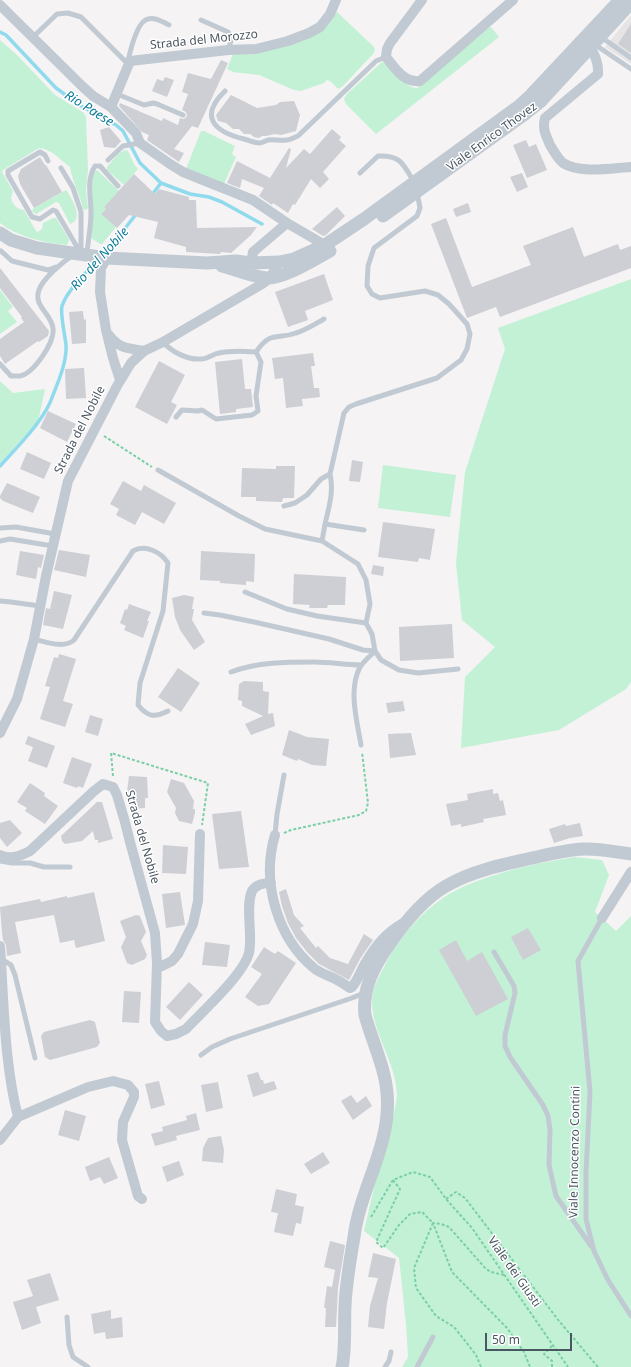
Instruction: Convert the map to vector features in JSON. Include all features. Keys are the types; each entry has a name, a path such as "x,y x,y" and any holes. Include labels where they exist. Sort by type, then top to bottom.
{"street":[{"name":"Strada del Morozzo","path":"128,64 132,60 228,50 256,49 288,41 320,27 326,20 336,0"},
{"path":"422,0 390,43 387,49 386,57 407,79 413,82 420,81 513,0"},
{"name":"Viale Enrico Thovez","path":"592,40 620,0"},
{"name":"Viale Enrico Thovez","path":"270,278 283,275 298,268 329,247 364,219 415,187 519,106 631,3"},
{"path":"0,5 82,86 93,96 112,107 136,133 140,143 183,172 253,200 287,223 329,247"},
{"path":"592,40 597,59 598,74 545,118 543,126 544,132 555,155 563,162 571,166 581,169 631,168"},
{"path":"112,107 128,64"},
{"path":"251,263 253,252 287,223"},
{"path":"0,233 11,240 37,248 89,256 207,263 260,277 270,278"},
{"name":"Viale Enrico Thovez","path":"207,263 236,261 251,263 278,262 294,259 329,247"},
{"path":"89,256 101,268 100,292 106,330 120,380"},
{"name":"Strada del Nobile","path":"0,733 17,699 34,639 55,534 68,481 120,380 131,363 144,351 163,342 262,284 270,278 278,262"},
{"path":"106,330 114,342 123,348 144,351"},
{"name":"Strada del Nobile","path":"0,855 4,857 18,857 30,851 103,784 113,787 126,822 155,933 157,963 155,1022 161,1031 167,1036 176,1034 186,1029 236,976 248,954 250,944 250,901 253,890 264,882 271,883"},
{"path":"157,963 162,966 175,958 194,924 198,901 200,834"},
{"path":"275,835 271,848 269,868 271,888 280,920 291,942 300,954 317,970 350,988 354,985 366,962 380,942 390,931 408,919"},
{"path":"342,1367 345,1304 354,1236 357,1220 383,1141 388,1109 385,1080 364,1015 365,993 372,973 382,954 408,919 434,894 446,886 477,873 505,864 576,850 605,850 631,854"},
{"name":"Viale Innocenzo Contini","path":"602,918 631,872"},
{"path":"0,946 8,1054 15,1107 18,1117"},
{"path":"0,1140 18,1117 88,1087 113,1081 128,1084 134,1092 134,1097 123,1122 122,1140 138,1196 142,1199"}],"lane":[{"path":"33,37 57,14 68,13 80,17 128,64"},
{"path":"128,64 133,42 143,21 153,19 169,25"},
{"path":"201,20 228,32 232,38 228,50"},
{"path":"592,40 631,58"},
{"path":"592,40 631,69"},
{"path":"225,91 213,106 211,114 212,121 221,131 235,137 259,143 268,140 288,140 298,136 376,61 386,57"},
{"path":"117,94 144,105 153,103 183,115"},
{"path":"108,160 123,146 140,143"},
{"path":"48,161 45,155 40,152 8,171 8,175 32,217 40,219 53,210 56,211 89,256"},
{"path":"322,540 331,496 332,483 330,474 344,413 349,407 437,378 461,360 467,349 470,334 467,324 449,304 438,295 425,291 380,298 372,294 367,286 368,266 374,248 417,216 420,208 415,187 406,168 396,157 378,156 360,173"},
{"path":"89,256 91,213 90,182 95,166 100,166 118,186"},
{"path":"61,168 73,188 81,212 89,256"},
{"path":"1,251 12,261 48,270 89,256"},
{"path":"0,364 10,376 21,376 32,369 49,346 53,336 52,323 39,304 37,298 39,289 57,267"},
{"path":"256,352 262,342 272,337 295,334 324,319"},
{"path":"163,342 170,350 178,354 203,360 218,353 241,351 256,352"},
{"path":"176,417 182,410 202,410 216,420 252,415 258,411 256,396 261,362 256,352"},
{"path":"158,470 265,529 322,540 358,564 366,580 370,604 366,623 372,634 375,651 382,660 399,670 418,673 458,669"},
{"path":"284,506 295,503 307,495 321,479 330,474"},
{"path":"325,524 364,530"},
{"path":"0,528 16,527 55,534"},
{"path":"0,541 10,539 53,546"},
{"path":"34,639 63,645 70,644 133,551 138,548 143,548 161,554 168,563 164,606 140,683 138,705 145,713 158,716 168,711"},
{"path":"244,592 287,609 317,616 366,623"},
{"path":"0,601 40,606"},
{"path":"204,613 240,619 329,639 363,650 375,651"},
{"path":"361,745 355,710 354,686 361,665 375,651"},
{"path":"231,672 258,665 276,663 314,662 361,665"},
{"path":"275,835 284,775"},
{"path":"0,861 44,867 70,867"},
{"name":"Viale Innocenzo Contini","path":"602,918 578,961 590,1092 586,1172 586,1219 594,1250 608,1280 631,1316"},
{"path":"494,952 514,986 515,993 505,1035 505,1046 510,1057 543,1105 548,1116 550,1130 549,1165 556,1196 594,1250"},
{"path":"1,959 11,965 15,975 35,1058"},
{"path":"201,1055 212,1047 230,1039 365,993"},
{"path":"67,1317 69,1345 73,1357 88,1367"},
{"path":"417,1367 433,1337"},
{"path":"385,1367 389,1361 391,1352"}],"path":[{"path":"94,430 158,470"},
{"path":"275,835 366,812 368,803 361,745"},
{"path":"113,787 111,753 208,783 200,834"},
{"name":"Viale dei Giusti","path":"393,1180 413,1172 430,1177 446,1199 472,1228 568,1367"},
{"path":"371,1218 393,1180 400,1189 376,1242 383,1248 399,1225 410,1214 422,1212 433,1223 452,1272 507,1328 524,1352 530,1367"},
{"path":"446,1199 456,1192 465,1198 559,1321 598,1367"},
{"path":"433,1223 414,1268 416,1288 436,1316 454,1327 476,1355 480,1367"},
{"path":"433,1223 449,1227 490,1272 505,1275"},
{"path":"552,1367 552,1361 544,1354 553,1345"}],"shaded area":[{"path":"631,15 631,64 605,47"}],"green space":[{"path":"336,11 374,47 375,50 343,86 338,89 327,80 324,83 301,91 294,90 259,75 233,72 227,69 233,54 275,49"},
{"path":"491,27 499,37 376,134 346,104 344,99 347,94 382,62 387,63 409,86 417,88 486,29"},
{"path":"0,40 18,56 55,95 84,113 86,117 88,170 86,190 88,208 86,210 83,209 70,167 48,150 39,148 2,172 13,191 11,198 13,203 17,208 24,210 36,231 38,232 42,229 43,223 56,218 69,239 67,245 49,243 23,236 0,223"},
{"path":"201,131 204,131 235,146 232,154 236,157 224,184 186,169"},
{"path":"125,150 128,151 138,169 124,185 107,170 107,167 118,154"},
{"path":"97,170 119,191 104,207 106,209 101,214 116,227 102,244 91,238 90,235 92,219 92,185 94,171"},
{"path":"66,190 76,208 77,218 74,222 70,224 59,203 56,202 36,214 33,212 32,210 34,208"},
{"path":"631,279 631,682 626,689 559,730 461,748 465,677 495,647 462,620 456,563 465,472 505,349 498,328"},
{"path":"0,290 13,307 8,311 17,322 0,334"},
{"path":"0,381 13,393 45,389 38,422 0,463"},
{"path":"383,465 456,475 450,517 378,508"},
{"path":"575,857 602,860 609,875 595,912 616,931 631,916 631,1367 402,1367 408,1357 399,1258 364,1231 375,1184 392,1124 397,1095 392,1070 373,1014 373,992 379,976 398,943 419,918 443,898 456,890 489,877 542,863"}],"building":[{"path":"631,24 631,53 618,44"},
{"path":"221,60 228,63 198,128 192,126 174,149 184,153 179,162 147,140 149,135 142,132 119,106 120,103 162,121 163,118 178,125 180,118 184,119 187,116 186,112 182,110 188,94 182,92 188,73 211,79"},
{"path":"165,77 174,80 167,97 152,91 157,79 163,81"},
{"path":"231,95 257,108 276,105 280,102 294,101 300,115 296,131 281,135 275,134 262,136 259,138 250,134 244,134 239,129 233,129 226,123 218,121 216,115"},
{"path":"109,127 121,141 115,148 104,147 100,130"},
{"path":"332,129 341,137 339,140 346,146 323,172 329,179 320,188 311,179 295,205 293,204 288,213 259,196 264,188 242,179 240,188 227,183 237,161 270,178 289,148 291,149 286,168 304,149 310,154"},
{"path":"526,140 529,147 536,144 547,170 527,178 513,145"},
{"path":"40,157 62,192 34,208 20,184 18,176 21,169"},
{"path":"522,173 528,187 517,192 510,177"},
{"path":"134,174 155,194 159,189 189,197 189,200 196,200 197,228 257,227 251,235 231,253 221,252 220,254 186,252 186,247 154,238 158,222 129,215 117,228 101,214 106,209 104,207"},
{"path":"468,203 471,212 456,217 453,209"},
{"path":"337,207 345,216 326,235 323,236 312,229"},
{"path":"446,218 472,287 531,265 523,246 573,227 584,257 618,244 620,250 631,246 631,268 500,317 496,307 467,318 431,224"},
{"path":"0,268 49,331 48,336 39,342 38,341 5,364 0,356 0,339 24,322 21,318 22,317 0,288"},
{"path":"324,274 333,300 305,311 308,320 288,327 275,292"},
{"path":"83,311 84,320 86,319 86,343 72,344 69,312"},
{"path":"313,353 315,366 311,366 314,388 319,388 320,397 302,399 303,406 286,408 283,378 275,379 272,358"},
{"path":"242,359 245,389 251,389 253,407 236,409 236,412 220,414 215,362"},
{"path":"159,361 185,375 171,402 177,405 167,424 135,407"},
{"path":"84,368 86,398 66,399 65,369"},
{"path":"48,411 76,424 67,442 40,428"},
{"path":"27,452 51,463 44,479 20,469"},
{"path":"352,460 363,462 360,482 349,481"},
{"path":"276,466 295,466 294,498 283,498 282,502 256,501 256,497 241,497 242,468 276,469"},
{"path":"123,481 141,491 144,485 176,503 164,524 142,512 135,525 116,515 119,509 110,504"},
{"path":"7,483 40,497 33,513 3,501 0,498"},
{"path":"383,522 435,529 430,560 419,558 418,562 378,557"},
{"path":"59,550 90,555 86,577 54,570"},
{"path":"20,551 44,555 41,568 38,567 36,579 16,575"},
{"path":"201,551 255,554 254,582 246,581 246,585 200,580"},
{"path":"373,565 384,567 383,576 371,574"},
{"path":"294,574 346,577 345,605 328,605 327,608 309,608 310,605 293,604"},
{"path":"54,591 72,595 63,629 43,625 46,608 50,609"},
{"path":"184,595 194,597 192,620 205,642 194,650 180,630 175,617 172,598"},
{"path":"129,604 151,612 143,638 124,630 126,626 120,623 125,609 127,610"},
{"path":"452,624 454,658 400,661 399,627"},
{"path":"59,654 76,659 63,701 73,704 65,727 40,719 50,687 45,686 54,657 58,658"},
{"path":"178,668 200,683 181,712 158,697"},
{"path":"244,681 263,682 263,691 269,692 268,714 273,713 275,726 251,735 245,724 263,716 242,706 242,701 238,700 239,684"},
{"path":"403,701 405,711 388,713 386,703"},
{"path":"90,715 103,719 98,736 85,732"},
{"path":"289,730 307,737 329,739 326,766 312,765 298,759 297,761 282,755"},
{"path":"411,733 416,755 390,758 388,734"},
{"path":"28,736 55,746 47,768 28,761 33,747 25,744"},
{"path":"72,757 92,764 83,788 78,786 77,788 63,783"},
{"path":"129,776 147,777 148,798 145,798 145,808 132,809 127,792"},
{"path":"171,779 184,783 194,801 193,809 195,809 195,813 192,824 179,821 175,813 176,808 167,792"},
{"path":"30,783 45,793 44,796 58,806 45,824 25,811 27,808 17,802"},
{"path":"493,789 493,794 498,793 500,801 503,800 506,815 483,819 484,822 461,827 461,824 451,826 446,804 468,800 467,794"},
{"path":"97,802 102,802 113,839 98,843 98,840 95,840 93,831 82,841 65,844 62,841 61,836"},
{"path":"241,811 249,867 219,869 212,814"},
{"path":"10,820 22,833 7,847 0,838 0,823"},
{"path":"580,823 583,836 554,843 549,829 565,824 566,826"},
{"path":"163,845 188,847 186,874 162,873"},
{"path":"286,889 294,915 304,926 300,928 316,948 318,946 330,958 348,964 364,934 373,940 360,959 349,980 319,964 296,938 288,923 279,892"},
{"path":"94,892 105,941 76,948 74,940 60,943 54,915 15,922 21,953 7,956 6,945 3,940 2,933 0,907 40,899 41,902 67,896 67,898"},
{"path":"180,892 185,925 166,928 162,894"},
{"path":"136,915 140,916 146,932 141,941 147,955 145,959 132,965 127,963 121,947 126,937 120,921"},
{"path":"528,928 541,950 523,960 511,937"},
{"path":"456,940 467,961 482,952 508,999 476,1016 439,950"},
{"path":"205,942 230,945 227,967 202,965"},
{"path":"264,947 275,954 278,951 296,963 269,1004 258,1006 245,997 262,974 251,967"},
{"path":"189,982 203,995 180,1020 166,1007"},
{"path":"124,991 141,992 139,1023 122,1022"},
{"path":"90,1020 95,1022 100,1043 97,1047 50,1060 45,1057 41,1036 44,1032"},
{"path":"258,1072 264,1084 274,1081 277,1089 253,1097 247,1075"},
{"path":"159,1081 165,1105 151,1109 145,1084"},
{"path":"218,1082 223,1108 206,1112 201,1085"},
{"path":"351,1095 357,1103 366,1096 372,1106 353,1120 341,1101"},
{"path":"65,1110 86,1116 79,1141 58,1135"},
{"path":"196,1113 200,1130 176,1136 177,1140 155,1146 151,1134 163,1131 162,1127 187,1120 186,1116"},
{"path":"221,1136 224,1150 223,1163 202,1161 203,1148 208,1138"},
{"path":"323,1152 330,1163 311,1174 304,1164"},
{"path":"109,1157 118,1178 104,1184 100,1177 90,1181 85,1167"},
{"path":"179,1161 184,1175 167,1182 162,1167"},
{"path":"276,1189 297,1194 295,1205 304,1207 301,1224 296,1223 293,1236 274,1232 278,1213 271,1212"},
{"path":"330,1241 345,1245 338,1288 336,1327 325,1327 326,1308 324,1308 327,1286 332,1287 335,1270 324,1267"},
{"path":"373,1253 396,1259 387,1303 384,1329 368,1327 370,1306 378,1278 368,1277"},
{"path":"50,1273 59,1300 36,1307 41,1323 22,1330 13,1302 33,1296 27,1280"},
{"path":"111,1310 111,1319 122,1317 123,1337 106,1339 105,1332 94,1334 91,1314"}],"waterway":[{"name":"Rio Paese","path":"0,32 6,35 56,88 81,106 116,125 123,131 140,163 161,183 190,194 209,197 222,202 262,224"},
{"name":"Rio del Nobile","path":"151,196 161,183"},
{"name":"Rio del Nobile","path":"106,254 112,249 119,236 137,213"},
{"name":"Rio del Nobile","path":"0,466 30,432 44,414 49,404 60,377 66,351 62,319 62,306 64,300 72,288 98,261"}]}
